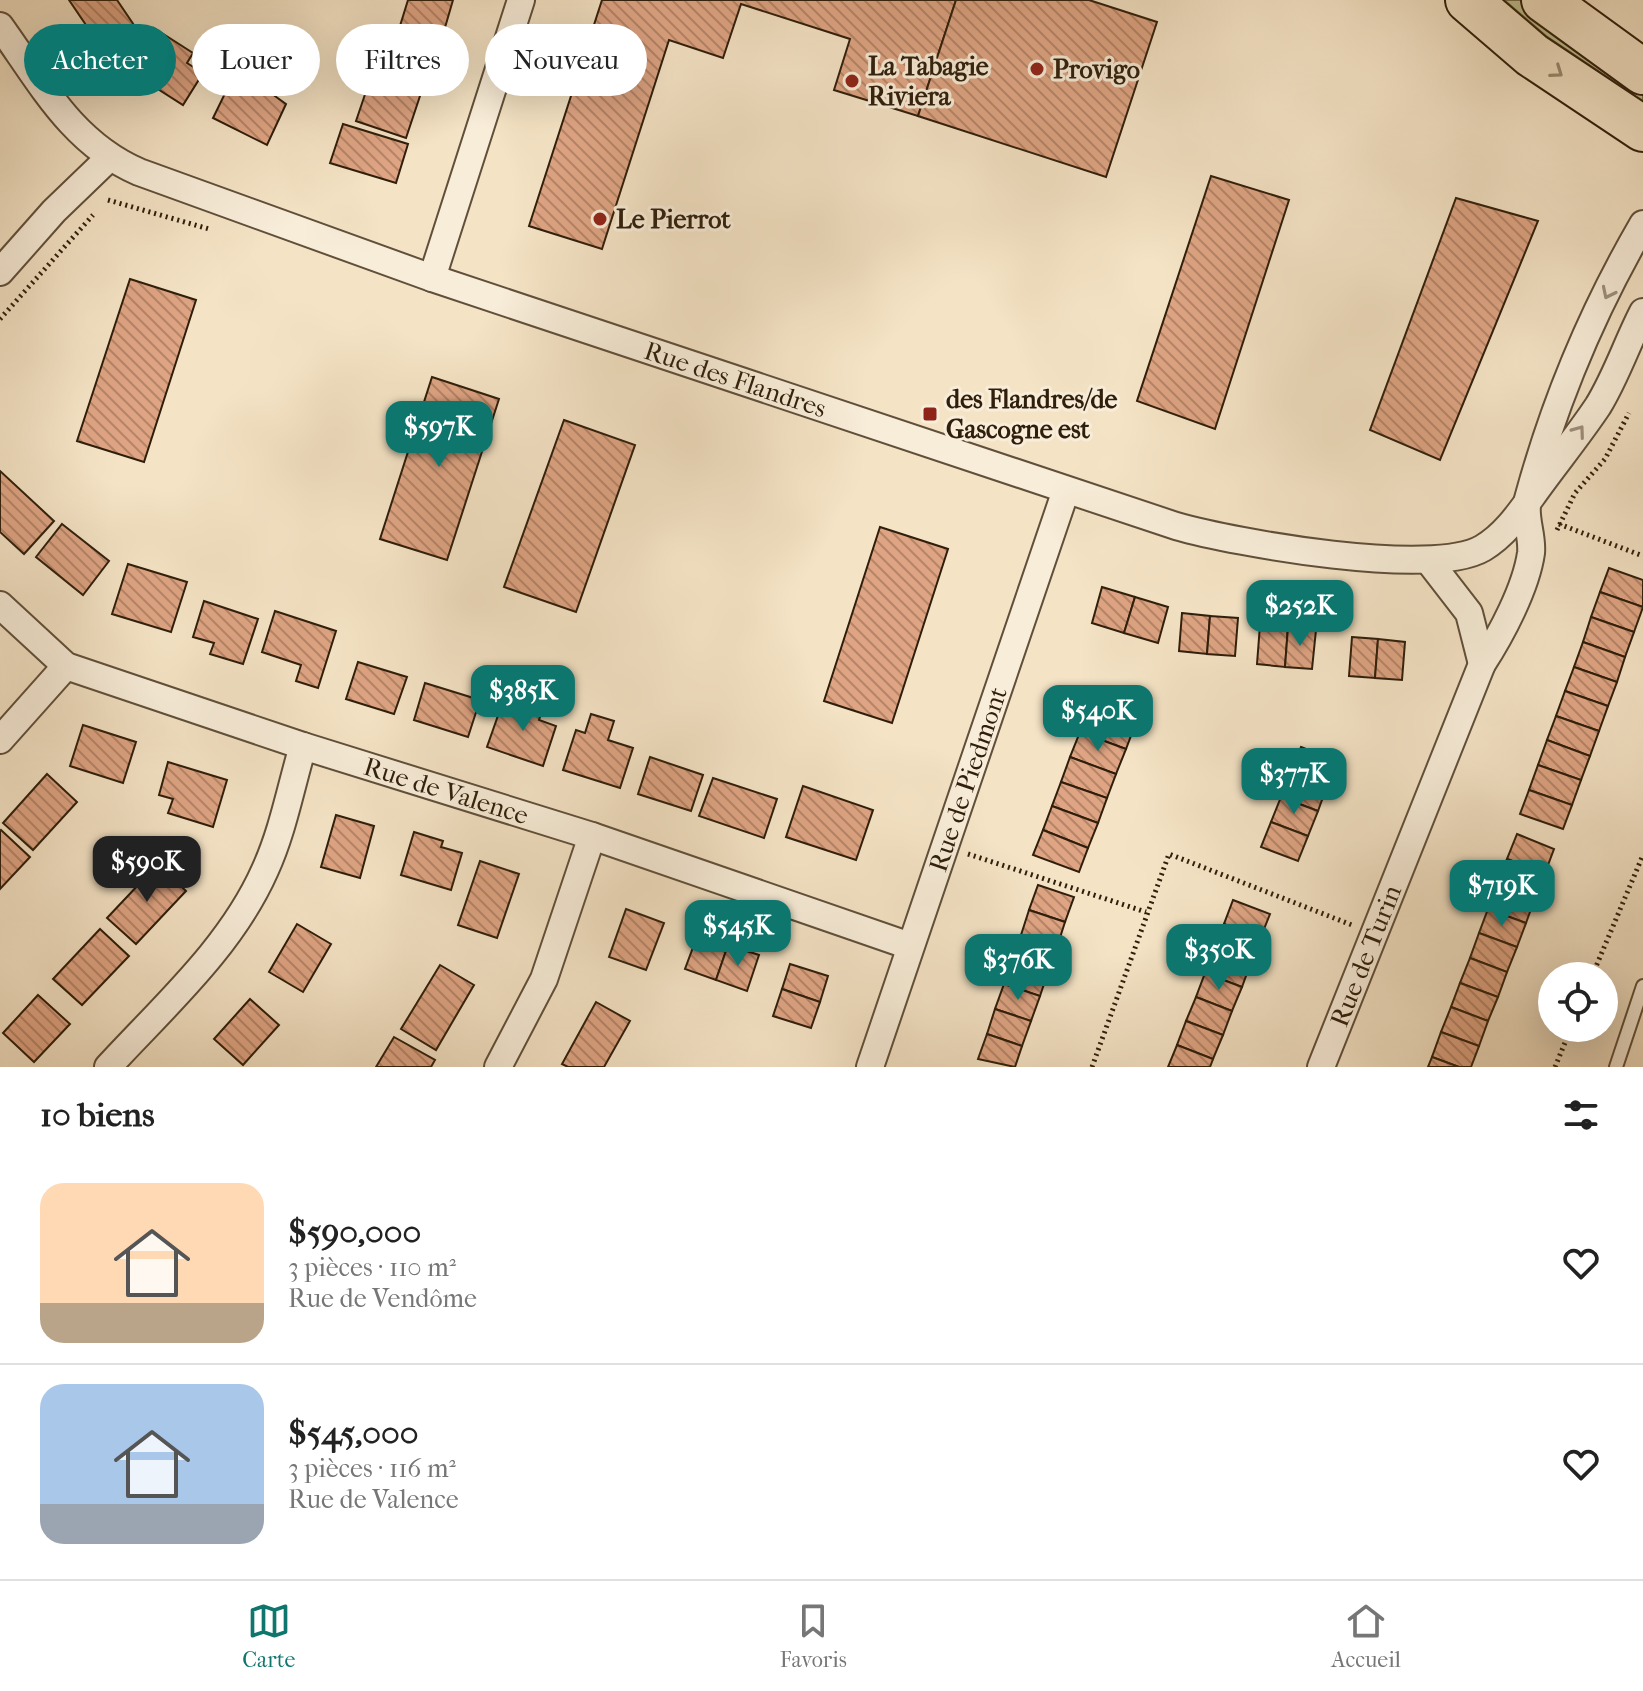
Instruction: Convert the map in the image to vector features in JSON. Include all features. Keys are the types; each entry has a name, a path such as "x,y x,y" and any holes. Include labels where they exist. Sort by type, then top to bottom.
{"highway":[{"path":"1468,0 1532,55 1643,129"},
{"path":"1544,0 1643,72"}],"street":[{"path":"432,278 521,0"},
{"name":"Rue des Flandres","path":"0,26 73,127 108,159 432,278 1176,526 1231,539 1346,554 1454,559 1485,547 1504,531 1526,504"},
{"path":"0,272 54,211 108,159"},
{"name":"Rue de Turin","path":"1321,1067 1482,664 1498,640 1531,552 1526,504 1561,394 1643,224"},
{"path":"1526,504 1599,404 1643,312"},
{"name":"Rue de Piedmont","path":"870,1067 1066,490"},
{"path":"1428,560 1469,613 1482,664"},
{"name":"Rue de Valence","path":"0,605 66,666 303,746 592,836 910,946"},
{"path":"0,740 66,666"},
{"path":"108,1067 209,957 249,902 267,867 303,746"},
{"path":"498,1067 544,979 592,836"}],"lane":[{"path":"1616,1067 1643,986"}],"path":[{"path":"0,319 110,198 215,231"},
{"path":"1554,537 1575,493 1612,448 1630,411"},
{"path":"1559,524 1643,556"},
{"path":"943,846 1146,912"},
{"path":"1092,1067 1169,854 1375,933"},
{"path":"1598,962 1643,855"},
{"path":"1555,1067 1565,1042"}],"green space":[{"path":"1504,0 1522,0 1643,85 1643,101 1546,36"}],"building":[{"path":"69,0 117,0 133,24 85,24"},
{"path":"408,0 453,0 446,24 401,24"},
{"path":"602,0 956,0 918,116 834,90 850,39 741,4 723,58 669,40 602,249 529,226 571,96 647,96 647,24 594,24"},
{"name":"Provigo","path":"956,0 1089,0 1157,22 1106,177 918,116"},
{"path":"176,42 192,52 187,63 192,66 192,91 183,105 169,96 176,96"},
{"path":"224,96 275,96 286,104 267,145 213,118"},
{"path":"364,96 420,96 406,138 356,121"},
{"path":"343,124 408,144 396,183 330,163"},
{"path":"1211,176 1289,200 1215,429 1137,401"},
{"path":"1456,198 1538,221 1440,460 1370,430"},
{"path":"130,279 196,300 144,462 77,441"},
{"path":"432,377 499,399 447,560 380,539"},
{"path":"564,420 635,445 576,612 504,587"},
{"path":"0,471 54,521 24,554 0,532"},
{"path":"62,524 109,561 83,595 36,557"},
{"path":"880,527 948,549 892,723 824,701"},
{"path":"128,564 187,582 171,632 112,614"},
{"path":"1609,568 1643,580 1643,607 1600,592"},
{"path":"1102,587 1135,597 1124,633 1092,623"},
{"path":"1600,592 1643,607 1634,632 1591,617"},
{"path":"1135,597 1168,607 1158,643 1124,633"},
{"path":"204,601 258,619 243,664 210,654 214,643 193,637"},
{"path":"275,611 336,631 318,688 296,681 301,665 262,652"},
{"path":"1182,613 1210,616 1207,654 1179,651"},
{"path":"1210,616 1238,618 1235,656 1207,654"},
{"path":"1591,617 1634,632 1625,657 1583,642"},
{"path":"1260,625 1288,627 1285,667 1257,664"},
{"path":"1288,627 1316,630 1312,669 1285,667"},
{"path":"1352,637 1378,639 1375,678 1349,676"},
{"path":"1378,639 1405,642 1402,680 1375,678"},
{"path":"1583,642 1625,657 1617,682 1574,667"},
{"path":"358,662 407,677 394,714 346,699"},
{"path":"1574,667 1617,682 1608,706 1565,691"},
{"path":"425,683 480,700 468,737 414,720"},
{"path":"1565,691 1608,706 1599,731 1556,716"},
{"path":"518,700 543,708 539,720 556,726 543,766 487,747 501,707 514,712"},
{"path":"1089,708 1135,725 1126,749 1080,732"},
{"path":"591,714 614,721 608,740 633,748 620,788 563,770 576,730 585,733"},
{"path":"1556,716 1599,731 1590,756 1547,740"},
{"path":"83,725 136,742 123,783 70,766"},
{"path":"1080,732 1126,749 1116,774 1070,757"},
{"path":"1547,740 1590,756 1581,780 1538,765"},
{"path":"1301,747 1337,761 1327,786 1291,772"},
{"path":"650,757 703,775 691,811 638,794"},
{"path":"1070,757 1116,774 1107,798 1061,782"},
{"path":"168,762 227,780 213,827 168,813 173,799 159,795"},
{"path":"1538,765 1581,780 1572,805 1529,790"},
{"path":"1291,772 1327,786 1318,811 1281,797"},
{"path":"47,774 77,802 33,850 3,823"},
{"path":"713,778 777,799 764,838 699,816"},
{"path":"1061,782 1107,798 1098,823 1052,806"},
{"path":"803,786 873,810 856,860 786,837"},
{"path":"1529,790 1572,805 1563,829 1520,814"},
{"path":"1281,797 1318,811 1308,836 1271,822"},
{"path":"1052,806 1098,823 1088,848 1043,830"},
{"path":"336,815 374,826 360,878 321,867"},
{"path":"1271,822 1308,836 1298,861 1261,847"},
{"path":"1043,830 1088,848 1079,872 1033,855"},
{"path":"0,831 30,857 0,889"},
{"path":"414,832 443,841 441,847 462,853 451,890 401,875"},
{"path":"1517,834 1554,849 1545,873 1507,859"},
{"path":"1507,859 1545,873 1535,898 1498,884"},
{"path":"480,861 519,874 497,938 458,925"},
{"path":"158,864 186,891 136,944 107,918"},
{"path":"1498,884 1535,898 1526,923 1488,909"},
{"path":"1038,885 1074,897 1065,922 1029,910"},
{"path":"1233,900 1270,914 1260,939 1224,924"},
{"path":"626,909 664,923 646,970 609,957"},
{"path":"1488,909 1526,923 1517,947 1479,933"},
{"path":"1029,910 1065,922 1057,947 1021,935"},
{"path":"297,924 331,944 303,992 269,972"},
{"path":"1224,924 1260,939 1251,962 1215,948"},
{"path":"100,929 129,956 82,1005 53,979"},
{"path":"1479,933 1517,947 1507,972 1470,958"},
{"path":"698,934 728,945 716,980 685,969"},
{"path":"1021,935 1057,947 1048,972 1012,960"},
{"path":"728,945 759,955 747,991 716,980"},
{"path":"1215,948 1251,962 1242,987 1205,973"},
{"path":"1470,958 1507,972 1498,997 1460,983"},
{"path":"1012,960 1048,972 1040,996 1004,984"},
{"path":"790,964 828,976 820,1002 782,989"},
{"path":"440,965 474,985 436,1050 401,1029"},
{"path":"1205,973 1242,987 1232,1011 1196,997"},
{"path":"1460,983 1498,997 1488,1021 1451,1007"},
{"path":"1004,984 1040,996 1031,1021 995,1009"},
{"path":"782,989 820,1002 811,1028 773,1016"},
{"path":"38,995 70,1024 34,1062 3,1033"},
{"path":"1196,997 1232,1011 1223,1035 1186,1021"},
{"path":"250,999 279,1025 243,1065 214,1039"},
{"path":"596,1002 630,1021 604,1067 568,1067 562,1064"},
{"path":"1451,1007 1488,1021 1479,1046 1441,1032"},
{"path":"995,1009 1031,1021 1022,1046 987,1034"},
{"path":"1186,1021 1223,1035 1213,1059 1177,1045"},
{"path":"1441,1032 1479,1046 1471,1067 1459,1067 1432,1057"},
{"path":"987,1034 1022,1046 1015,1067 978,1059"},
{"path":"394,1037 435,1060 431,1067 376,1067"},
{"path":"1177,1045 1213,1059 1210,1067 1168,1067"},
{"path":"1432,1057 1459,1067 1428,1067"}],"place":[{"name":"Provigo","path":"1037,69"},
{"name":"La Tabagie Riviera","path":"852,81"},
{"name":"Le Pierrot","path":"600,219"},
{"name":"des Flandres/de Gascogne est","path":"930,414"}]}
